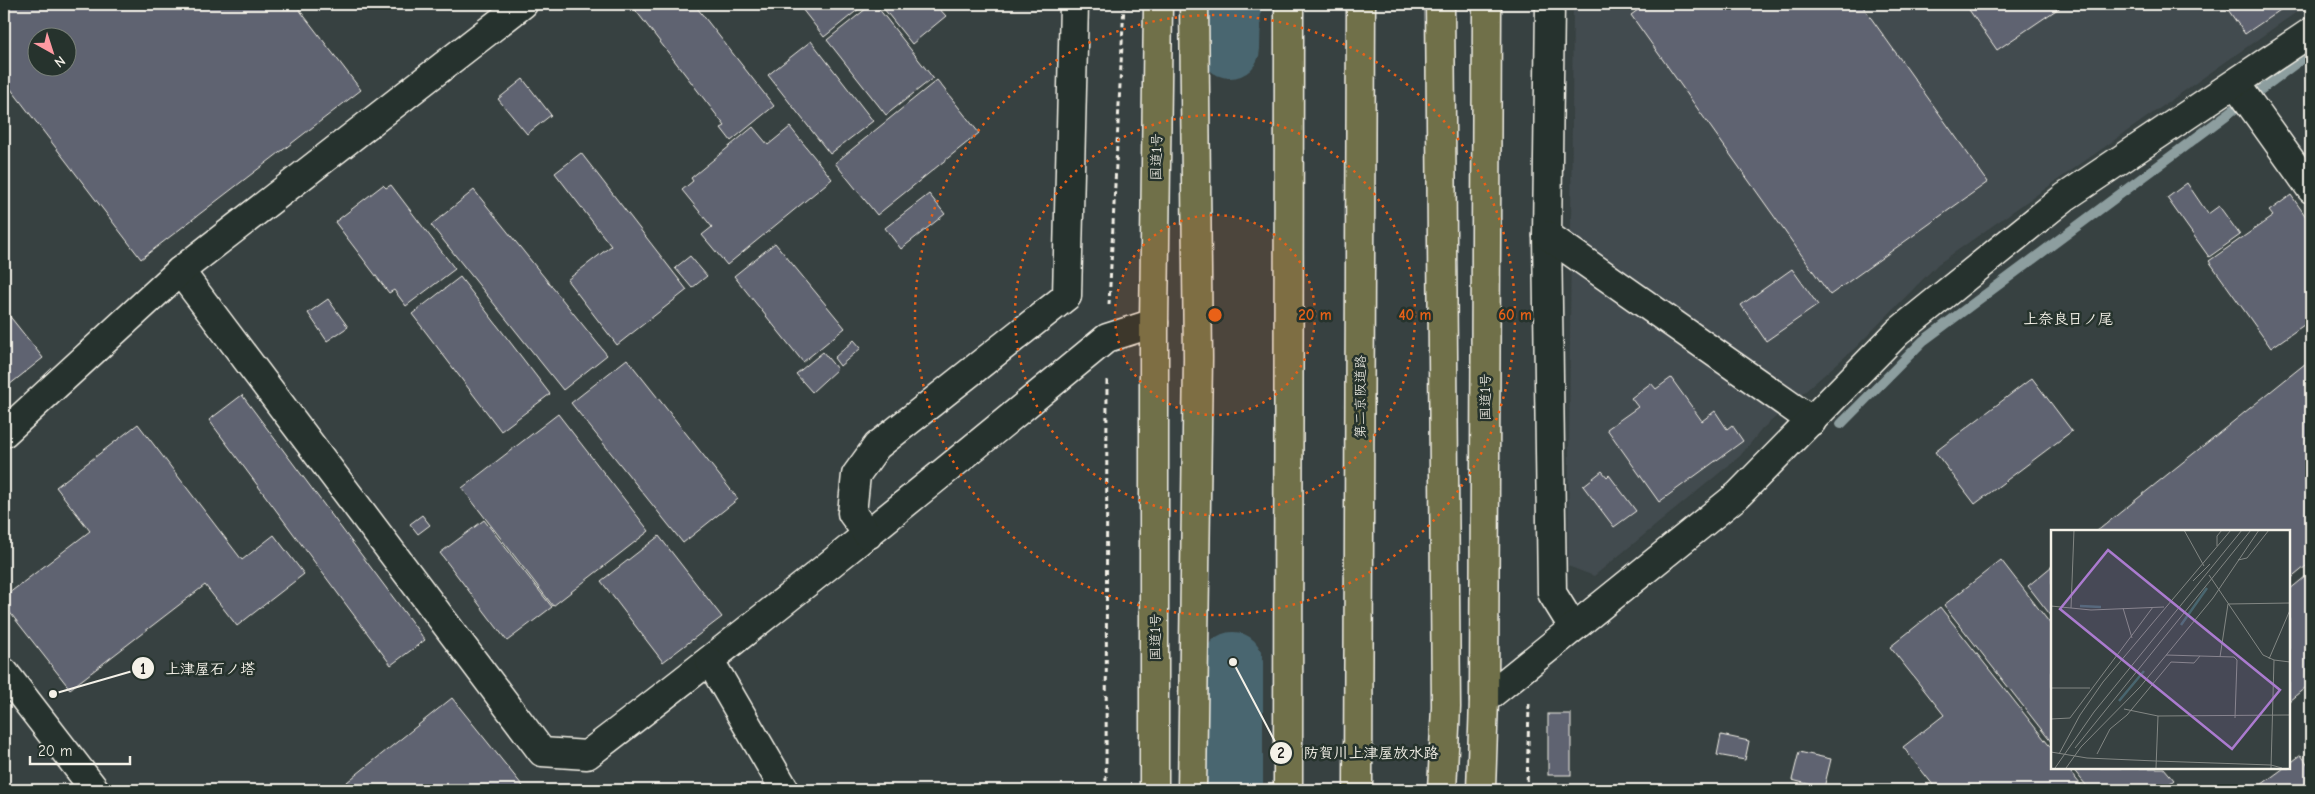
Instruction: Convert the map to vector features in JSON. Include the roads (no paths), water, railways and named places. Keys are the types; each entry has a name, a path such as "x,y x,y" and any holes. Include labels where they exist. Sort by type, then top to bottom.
{"highway":[{"name":"国道1号","path":"1154,790 1154,324 1158,4"},
{"path":"1192,790 1192,672 1198,358 1194,4"},
{"path":"1288,790 1289,4"},
{"name":"第二京阪道路","path":"1358,790 1361,4"},
{"path":"1440,4 1446,707 1442,790"},
{"name":"国道1号","path":"1481,790 1484,700 1487,4"}],"street":[{"path":"4,433 180,271 523,4"},
{"path":"868,536 852,513 856,475 877,446 1067,296 1074,4"},
{"path":"1550,4 1547,235 1552,593 1573,627"},
{"path":"1484,700 1738,495 1812,422 1898,332 2066,197 2311,32"},
{"path":"2236,84 2311,189"},
{"path":"1547,235 1812,422"},
{"path":"180,271 542,752 588,755 868,536 1107,338 1154,324"},
{"path":"710,661 785,790"},
{"path":"4,672 95,790"}],"waterway":[{"path":"1230,48 1231,4"},
{"path":"1841,424 1923,341 2311,52"},
{"path":"1233,662 1233,790"}],"place":[{"name":"防賀川上津屋放水路","path":"1233,662"},
{"name":"上津屋石ノ塔","path":"53,694"}],"district":[{"name":"上奈良日ノ尾","path":"2068,319"}]}
